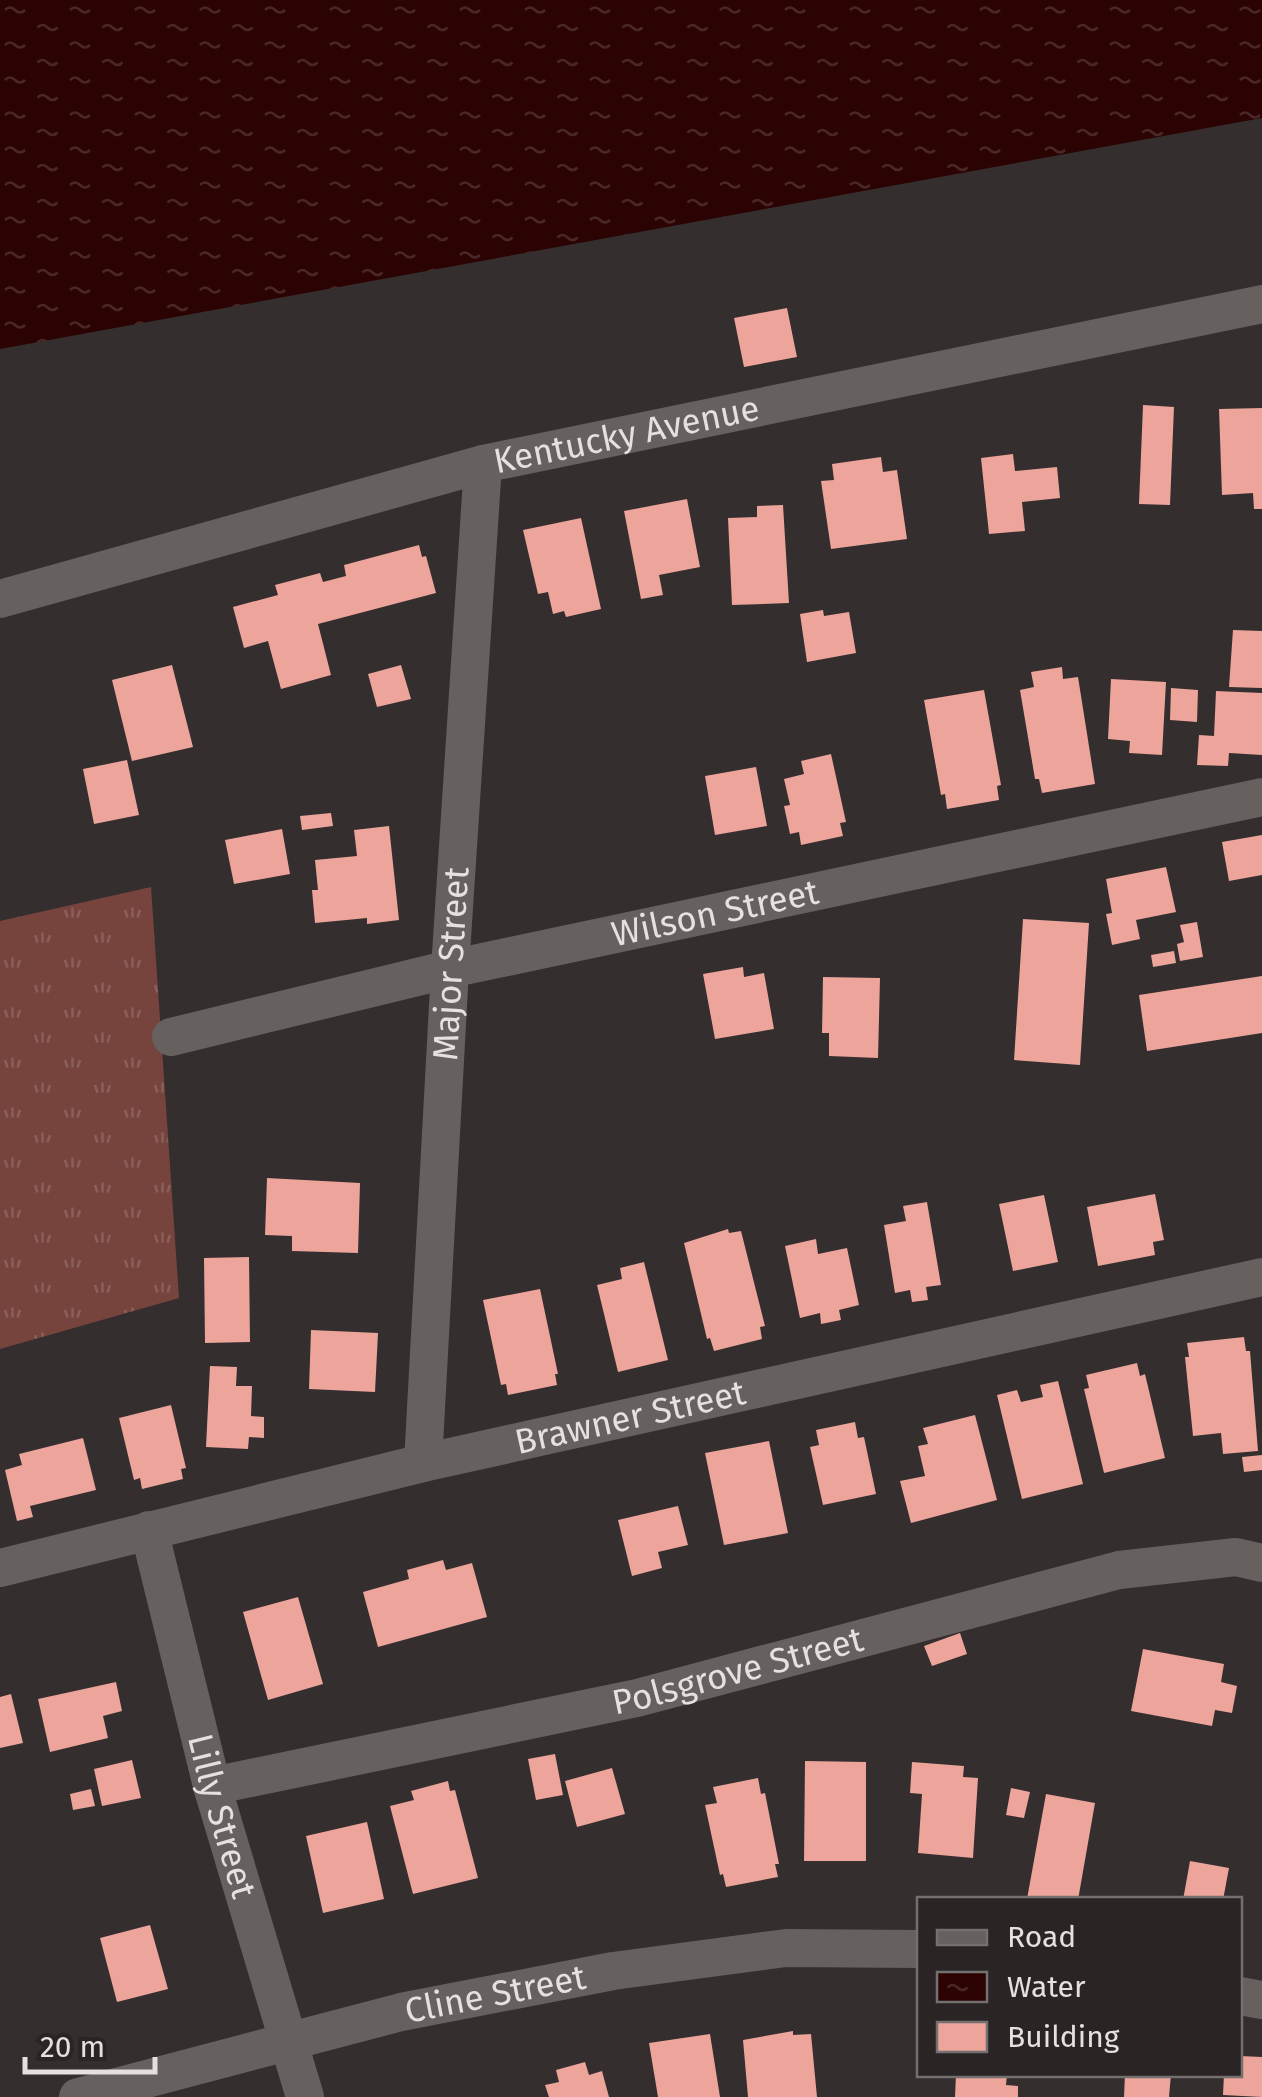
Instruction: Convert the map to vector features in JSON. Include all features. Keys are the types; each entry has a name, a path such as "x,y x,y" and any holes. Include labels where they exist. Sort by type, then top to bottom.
{"street":[{"name":"Kentucky Avenue","path":"0,599 483,464 1262,304"},
{"name":"Major Street","path":"423,1463 483,464"},
{"name":"Wilson Street","path":"171,1037 450,968 1262,797"},
{"name":"Brawner Street","path":"0,1568 423,1463 1262,1277"},
{"name":"Lilly Street","path":"149,1530 212,1786 305,2097"},
{"name":"Polsgrove Street","path":"212,1786 637,1698 1119,1570 1236,1557 1262,1562"},
{"name":"Cline Street","path":"78,2097 401,2012 612,1971 786,1948 917,1949"}],"green space":[{"path":"151,887 179,1298 0,1349 0,921"}],"water":[{"path":"0,0 1262,0 1262,118 0,349"}],"building":[{"path":"787,308 797,357 744,367 734,318"},
{"path":"1143,405 1174,407 1170,505 1139,504"},
{"path":"1262,408 1262,509 1254,509 1253,493 1222,495 1219,409"},
{"path":"1013,454 1015,471 1057,467 1060,498 1022,502 1025,531 989,534 981,458"},
{"path":"881,457 883,472 897,470 907,539 831,549 821,481 834,480 832,464"},
{"path":"687,499 700,567 659,575 663,595 641,599 624,511"},
{"path":"783,505 789,603 732,605 728,518 757,517 757,506"},
{"path":"581,518 601,609 566,617 564,611 553,614 548,592 538,594 523,530"},
{"path":"419,545 436,593 318,624 331,675 281,689 268,641 244,648 233,607 278,595 275,585 320,573 323,582 346,576 344,565"},
{"path":"823,610 824,616 849,612 856,653 807,662 800,614"},
{"path":"1233,630 1262,631 1262,688 1229,687"},
{"path":"172,665 193,747 132,761 112,680"},
{"path":"401,665 411,699 377,707 368,674"},
{"path":"1062,667 1063,679 1078,677 1095,784 1042,793 1039,779 1035,779 1020,690 1034,687 1031,672"},
{"path":"1111,679 1166,682 1162,755 1129,753 1130,741 1108,739"},
{"path":"1171,688 1198,690 1197,722 1170,720"},
{"path":"984,690 1001,785 997,786 999,800 947,809 924,700"},
{"path":"1216,691 1262,693 1262,755 1229,753 1228,766 1197,765 1199,735 1214,736"},
{"path":"831,754 846,822 840,823 843,836 801,845 799,832 790,834 784,806 790,805 784,779 804,774 801,761"},
{"path":"127,760 139,815 94,824 83,769"},
{"path":"756,767 767,826 715,835 705,776"},
{"path":"331,813 333,826 302,830 300,816"},
{"path":"389,826 399,920 367,924 367,918 315,923 315,860 357,856 354,830"},
{"path":"282,829 290,874 234,884 225,840"},
{"path":"1262,835 1262,875 1229,881 1222,842"},
{"path":"1166,867 1176,912 1136,920 1140,939 1112,945 1106,914 1112,913 1106,879"},
{"path":"1023,919 1089,923 1080,1065 1014,1060"},
{"path":"1197,922 1203,957 1180,961 1177,944 1184,942 1180,925"},
{"path":"1174,951 1176,963 1153,967 1151,955"},
{"path":"743,967 744,977 764,973 774,1029 715,1039 703,974"},
{"path":"1262,976 1262,1033 1147,1051 1139,995"},
{"path":"823,977 880,978 878,1058 829,1056 829,1033 822,1033"},
{"path":"267,1178 360,1183 358,1253 292,1251 292,1236 265,1235"},
{"path":"1155,1194 1164,1240 1153,1242 1155,1255 1098,1266 1087,1207"},
{"path":"1044,1195 1058,1262 1013,1271 999,1204"},
{"path":"927,1202 941,1285 926,1287 928,1300 912,1302 910,1290 895,1293 884,1225 906,1221 903,1206"},
{"path":"728,1229 729,1233 741,1231 765,1326 760,1327 762,1339 714,1351 710,1338 707,1339 684,1243"},
{"path":"816,1239 818,1254 847,1248 859,1305 839,1310 841,1320 821,1324 820,1313 800,1318 785,1246"},
{"path":"249,1257 250,1342 205,1343 204,1258"},
{"path":"644,1262 668,1360 618,1372 597,1285 622,1279 620,1268"},
{"path":"540,1289 557,1385 508,1395 506,1384 501,1385 483,1300"},
{"path":"311,1330 378,1333 375,1392 309,1389"},
{"path":"1244,1337 1246,1351 1250,1351 1258,1451 1223,1454 1221,1433 1193,1436 1187,1343"},
{"path":"1137,1363 1140,1376 1145,1374 1165,1458 1104,1473 1084,1389 1089,1388 1086,1375"},
{"path":"210,1366 237,1367 236,1386 252,1386 251,1416 264,1417 264,1438 249,1437 248,1449 206,1447"},
{"path":"1058,1381 1083,1484 1022,1499 997,1395 1017,1390 1021,1402 1043,1397 1040,1385"},
{"path":"171,1405 186,1468 181,1469 183,1479 142,1489 140,1478 134,1480 119,1418"},
{"path":"975,1415 997,1500 911,1523 900,1481 925,1476 918,1446 928,1444 923,1428"},
{"path":"855,1422 858,1438 864,1437 876,1494 823,1505 810,1447 819,1445 816,1430"},
{"path":"83,1438 96,1490 30,1506 33,1517 17,1521 5,1470 22,1465 19,1454"},
{"path":"769,1441 788,1533 724,1545 705,1453"},
{"path":"1262,1455 1262,1470 1244,1472 1242,1457"},
{"path":"678,1506 688,1545 658,1552 662,1568 632,1576 618,1520"},
{"path":"443,1560 446,1570 472,1563 487,1617 378,1647 363,1592 409,1579 407,1570"},
{"path":"298,1597 323,1684 268,1700 243,1612"},
{"path":"960,1633 967,1654 932,1666 924,1646"},
{"path":"1143,1649 1224,1664 1221,1682 1237,1686 1232,1713 1215,1710 1212,1726 1131,1711"},
{"path":"116,1682 122,1711 103,1716 108,1738 50,1752 38,1699"},
{"path":"11,1694 23,1743 0,1748 0,1697"},
{"path":"555,1754 563,1795 536,1800 528,1759"},
{"path":"132,1760 141,1798 102,1806 94,1769"},
{"path":"805,1761 866,1762 866,1861 804,1861"},
{"path":"912,1762 964,1766 963,1777 978,1778 973,1858 918,1853 922,1794 910,1793"},
{"path":"612,1768 625,1814 577,1827 565,1781"},
{"path":"758,1778 761,1794 765,1793 778,1877 726,1887 705,1805 717,1803 713,1787"},
{"path":"448,1781 450,1791 455,1790 478,1878 413,1894 390,1806 414,1800 411,1791"},
{"path":"1011,1788 1030,1792 1024,1818 1006,1815"},
{"path":"91,1789 95,1806 73,1810 70,1794"},
{"path":"1046,1794 1095,1803 1079,1897 1027,1897"},
{"path":"367,1822 384,1899 323,1913 306,1836"},
{"path":"1190,1861 1229,1868 1224,1897 1184,1897"},
{"path":"150,1925 168,1989 117,2002 100,1938"},
{"path":"793,2031 793,2035 811,2034 817,2097 748,2097 743,2040"},
{"path":"710,2034 720,2097 658,2097 649,2043"},
{"path":"1242,2056 1262,2057 1262,2097 1223,2095 1224,2077 1242,2077"},
{"path":"585,2062 589,2075 602,2071 609,2097 549,2097 545,2085 559,2082 556,2070"},
{"path":"956,2077 1007,2077 1006,2085 1018,2086 1018,2097 955,2097"},
{"path":"1125,2077 1171,2077 1169,2097 1124,2097"}]}
